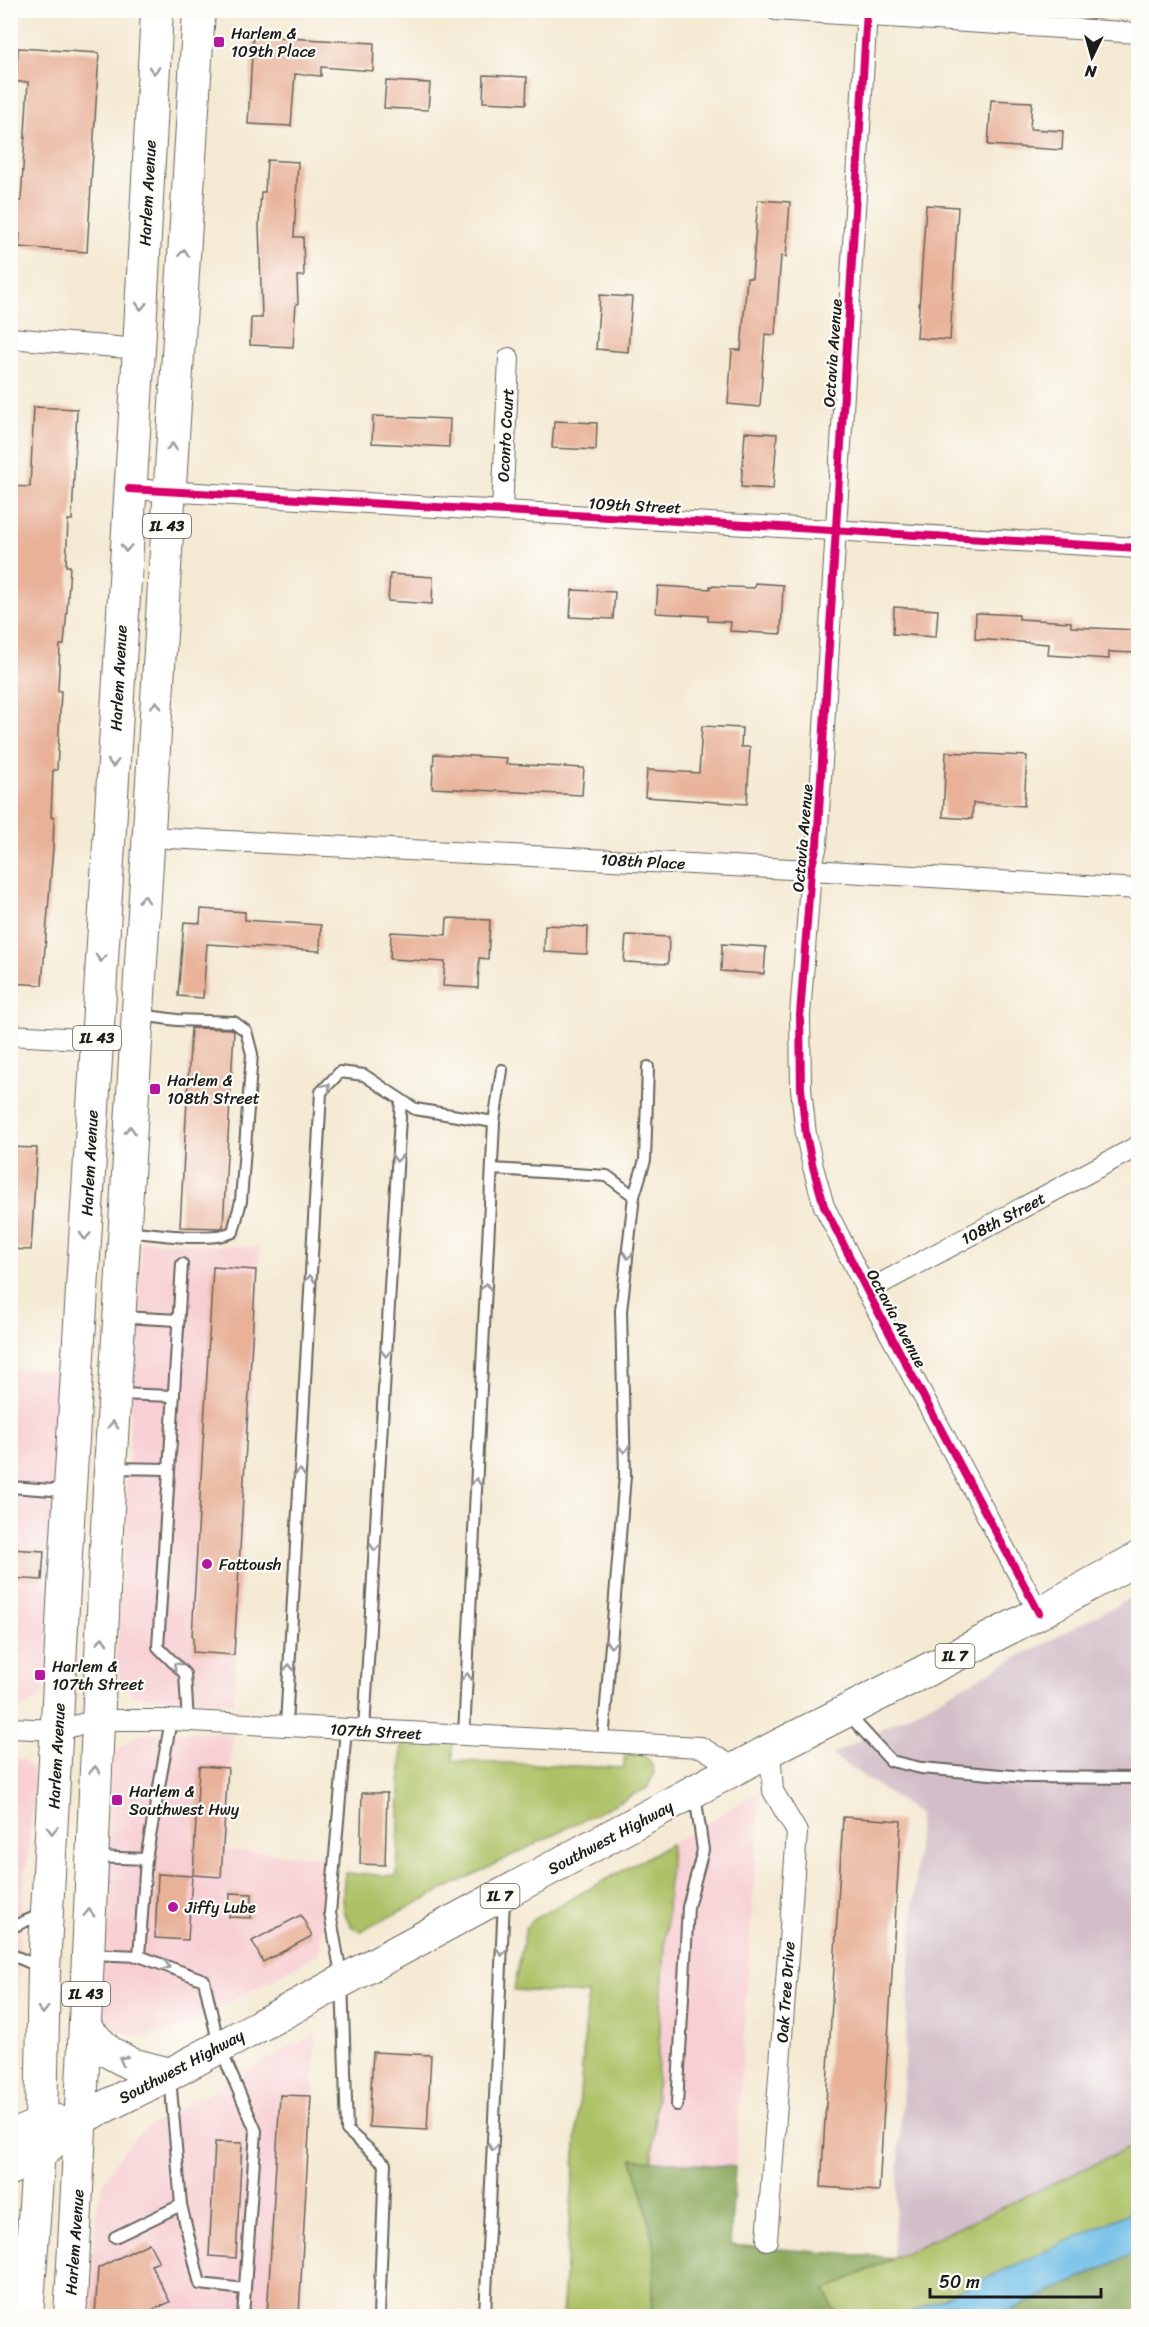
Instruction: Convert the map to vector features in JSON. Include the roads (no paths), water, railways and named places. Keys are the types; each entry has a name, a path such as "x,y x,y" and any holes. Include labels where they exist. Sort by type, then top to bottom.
{"main road":[{"name":"Harlem Avenue","path":"69,2316 82,2118 91,1857 124,1231 199,10"},
{"name":"Harlem Avenue","path":"27,2316 21,2239 38,2155 41,2123 44,1969 96,1040 139,349 154,11"},
{"name":"Southwest Highway","path":"10,2169 38,2155 82,2118 170,2074 770,1750 1039,1613 1138,1558"},
{"path":"85,2028 109,2052 131,2064 170,2074"},
{"name":"Southwest Highway","path":"10,2138 41,2123 82,2118"}],"street":[{"path":"777,10 867,13 1138,33"},
{"name":"Octavia Avenue","path":"867,13 817,845 811,870 800,1015 801,1088 806,1135 824,1206 1039,1613"},
{"path":"10,338 139,349"},
{"name":"Oconto Court","path":"502,511 509,358"},
{"name":"109th Street","path":"129,489 1138,548"},
{"name":"108th Place","path":"148,837 811,870 1138,889"},
{"path":"10,1035 96,1040 136,1028"},
{"name":"108th Street","path":"867,1290 1138,1146"},
{"name":"107th Street","path":"10,1728 58,1730 98,1720 180,1721 701,1747 736,1769"},
{"name":"Oak Tree Drive","path":"767,2240 797,1832 774,1791 770,1750"}],"lane":[{"path":"124,1231 205,1237 224,1236 233,1232 241,1201 252,1054 246,1031 234,1022 177,1020 136,1028"},
{"path":"603,1742 625,1476 621,1311 634,1196 645,1160 648,1067"},
{"path":"464,1735 494,1122 502,1070"},
{"path":"286,1726 321,1092 340,1072 364,1075 415,1109 494,1122"},
{"path":"379,2316 385,2164 347,2130 342,1980 330,1913 355,1730 401,1100"},
{"path":"492,1169 607,1176 634,1196"},
{"path":"139,1956 146,1858 180,1721 185,1674 158,1647 182,1264"},
{"path":"120,1317 178,1320"},
{"path":"115,1394 174,1396"},
{"path":"111,1468 169,1469"},
{"path":"10,1487 70,1491"},
{"path":"846,1712 891,1761 921,1768 1026,1777 1138,1778"},
{"path":"677,2105 688,1907 703,1850 694,1791"},
{"path":"91,1857 146,1858"},
{"path":"485,2316 504,1893"},
{"path":"10,1928 48,1911"},
{"path":"10,1954 44,1969"},
{"path":"88,1954 139,1956 204,1980 219,2046 256,2131 243,2316"},
{"path":"170,2074 181,2205 200,2284 245,2289"},
{"path":"115,2237 181,2205"}],"water":[{"path":"1138,2209 1138,2251 999,2316 903,2316"}],"place":[{"name":"Harlem & 109th Place","path":"219,42"},
{"name":"Harlem & 108th Street","path":"155,1089"},
{"name":"Fattoush","path":"207,1564"},
{"name":"Harlem & 107th Street","path":"40,1675"},
{"name":"Harlem & Southwest Hwy","path":"117,1800"},
{"name":"Jiffy Lube","path":"173,1907"}]}
